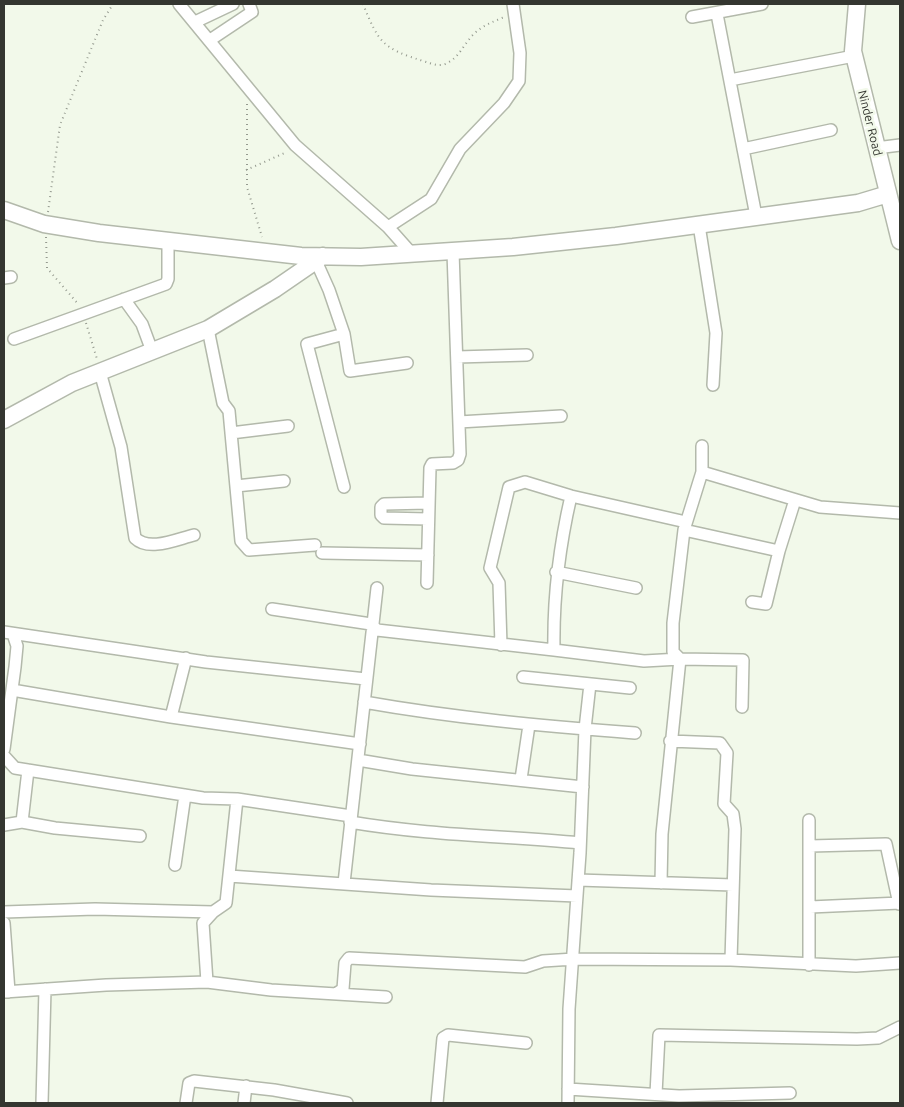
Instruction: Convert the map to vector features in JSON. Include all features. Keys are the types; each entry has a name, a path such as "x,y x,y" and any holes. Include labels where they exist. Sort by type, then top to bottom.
{"street":[{"path":"180,4 298,148 388,227 412,254"},
{"path":"195,22 233,4"},
{"path":"210,40 252,12 248,4"},
{"path":"692,17 718,14 762,4"},
{"name":"Ninder Road","path":"857,4 854,56 900,241"},
{"path":"388,227 431,199 460,149 504,103 518,81 520,53 513,6"},
{"path":"718,14 756,216"},
{"path":"730,80 854,56"},
{"path":"743,149 831,130"},
{"path":"876,148 900,145"},
{"path":"4,210 46,224 319,259 453,252 616,236 858,203 888,194"},
{"path":"699,225 716,332 713,385"},
{"path":"14,339 166,284 168,279 168,240"},
{"path":"427,583 428,503 432,464 453,463 458,460 460,448 453,252"},
{"path":"4,420 72,383 208,329 275,289 319,259"},
{"path":"319,259 344,334 350,371 407,363"},
{"path":"124,299 142,324 152,351"},
{"path":"208,329 223,403 229,411 241,541 244,546 249,550 318,549 428,555"},
{"path":"344,334 307,344 344,487"},
{"path":"457,357 526,355"},
{"path":"100,372 120,447 135,538 141,544 149,545 194,535"},
{"path":"459,422 561,416"},
{"path":"231,433 288,426"},
{"path":"680,659 673,652 673,623 685,526 702,472 702,446"},
{"path":"702,472 820,507 900,513"},
{"path":"236,486 284,481"},
{"path":"501,646 499,583 490,568 509,487 525,482 779,551"},
{"path":"554,650 553,607 556,572 571,496"},
{"path":"752,602 766,604 779,551 795,500"},
{"path":"428,503 384,504 381,507 381,515 384,518 428,519"},
{"path":"556,572 636,588"},
{"path":"344,883 360,744 371,624 377,588"},
{"path":"272,609 371,624 378,630 501,646 554,650 644,661 680,659 744,660 742,707"},
{"path":"8,633 186,658 366,679"},
{"path":"4,749 16,646 8,633"},
{"path":"171,717 186,658"},
{"path":"661,883 662,834 670,741 680,659"},
{"path":"523,677 630,688"},
{"path":"568,1103 569,1008 574,959 585,729 590,684"},
{"path":"12,690 171,717 360,744"},
{"path":"364,702 410,710 528,725 635,733"},
{"path":"521,779 528,725"},
{"path":"670,741 720,743 727,753 724,804 733,814 735,829 731,960"},
{"path":"4,756 15,768 185,795 237,799 351,819 392,829 580,843"},
{"path":"358,760 412,769 583,787"},
{"path":"22,822 28,770"},
{"path":"175,865 185,795"},
{"path":"207,982 203,923 213,912 226,903 237,799"},
{"path":"809,820 810,964"},
{"path":"4,825 22,822 55,828 140,836"},
{"path":"810,846 886,844 900,904 810,907"},
{"path":"229,876 430,890 577,896"},
{"path":"578,880 734,885"},
{"path":"4,912 104,909 213,912"},
{"path":"4,923 6,992 207,982 271,990 386,997"},
{"path":"337,993 343,989 345,963 349,958 525,967 543,961 574,959 731,960 856,966 900,963"},
{"path":"42,1103 45,989"},
{"path":"656,1094 659,1035 857,1039 878,1038 900,1027"},
{"path":"437,1103 443,1038 448,1035 526,1043"},
{"path":"186,1103 189,1083 194,1081 246,1086 346,1103"},
{"path":"244,1103 246,1086"},
{"path":"568,1089 656,1094 679,1100 790,1093"}],"path":[{"path":"100,372 94,347 79,304 47,268 45,248 46,224 60,125 103,20 112,4"},
{"path":"363,4 371,25 386,46 396,53 437,66 451,61 463,50 474,34 486,24 507,15 513,6"},
{"path":"248,89 247,187 267,252"},
{"path":"246,170 298,148"}]}
